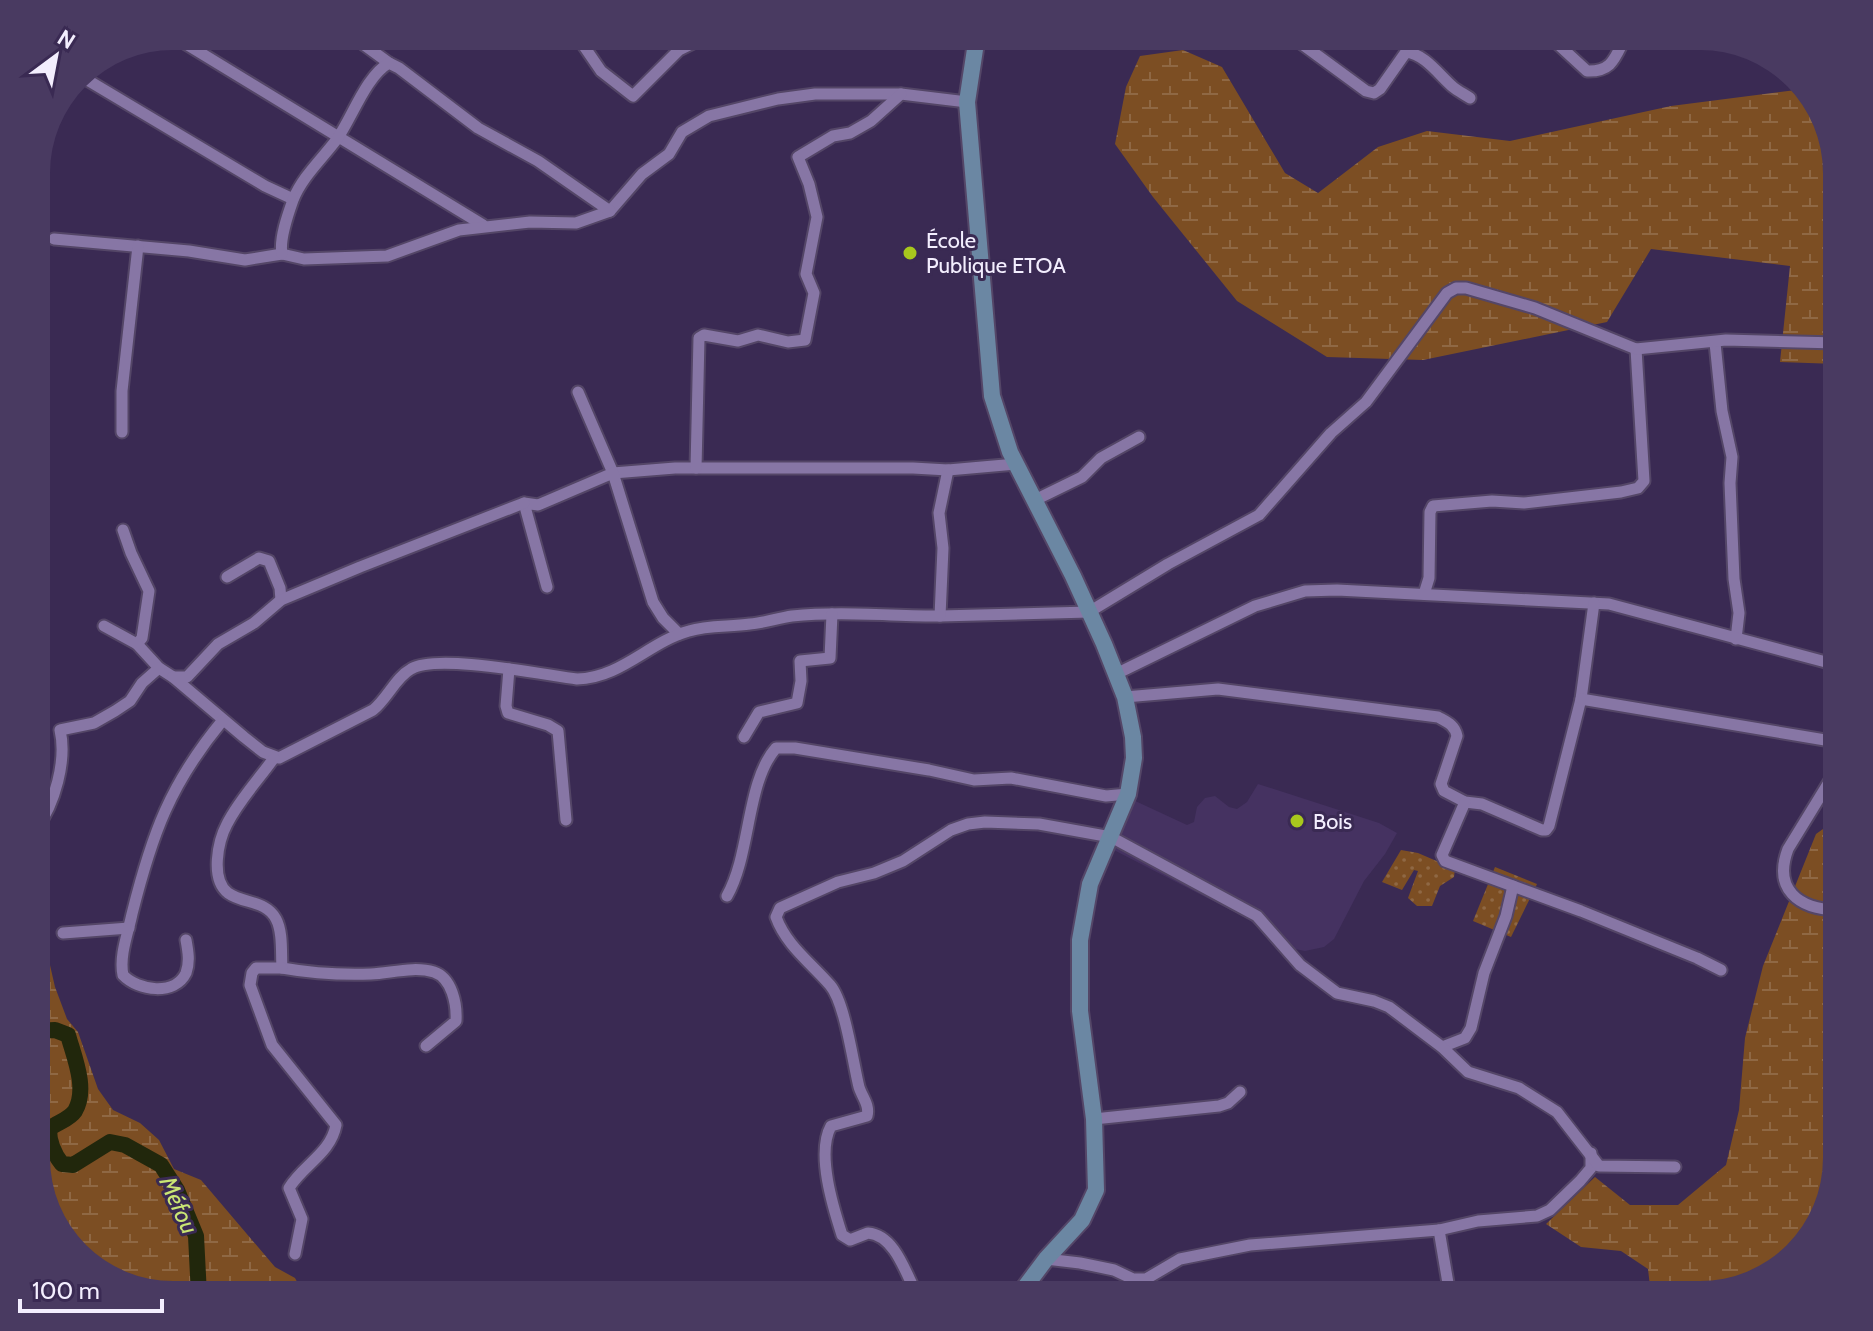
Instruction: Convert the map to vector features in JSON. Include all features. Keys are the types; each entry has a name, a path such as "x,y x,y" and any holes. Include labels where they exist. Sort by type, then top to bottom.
{"street":[{"path":"196,50 483,225"},
{"path":"371,50 478,128 538,161 610,211"},
{"path":"587,50 601,71 633,96 679,50"},
{"path":"975,50 967,102 992,396 1001,429 1016,464 1116,674 1125,697 1134,758 1128,794 1090,884 1080,948 1082,1026 1094,1119 1097,1174 1092,1202 1082,1220 1030,1281"},
{"path":"1310,50 1366,91 1374,93 1406,52 1412,53 1424,59 1453,87 1470,98"},
{"path":"1565,50 1587,71 1601,71 1610,66 1619,50"},
{"path":"282,254 282,231 293,199 338,138 372,79 389,63"},
{"path":"96,85 265,186 293,199"},
{"path":"54,239 245,260 282,254 304,259 387,256 459,230 483,225 576,223 610,211 642,174 669,154 682,132 709,116 778,99 815,94 901,94 967,102"},
{"path":"696,468 699,338 704,335 738,341 758,335 788,342 805,340 814,293 806,274 817,217 798,157 833,136 850,133 871,121 901,94"},
{"path":"122,432 122,391 138,246"},
{"path":"104,626 137,644 159,668 223,720 274,758 279,758 373,710 385,701 409,669 416,666 442,663 593,679 608,674 679,634 701,627 756,624 790,616 832,614 940,616 1089,612 1168,564 1259,515 1331,433 1366,402 1447,293 1456,288 1466,288 1535,308 1636,349 1736,340 1823,343"},
{"path":"1715,343 1722,411 1732,457 1730,483 1734,579 1739,613 1736,639"},
{"path":"1424,594 1429,578 1430,512 1433,506 1492,501 1524,503 1638,488 1644,481 1636,349"},
{"path":"578,392 613,473 653,602 679,634"},
{"path":"1035,500 1082,477 1101,458 1139,437"},
{"path":"173,677 187,677 218,644 254,623 281,600 524,503 538,505 613,473 696,468 948,470 1016,464"},
{"path":"940,616 943,548 939,513 948,470"},
{"path":"524,503 547,587"},
{"path":"123,530 149,591 142,638 137,644"},
{"path":"227,577 259,558 269,561 276,574 281,600"},
{"path":"1116,674 1186,642 1243,611 1292,594 1337,590 1594,603 1653,614 1823,661"},
{"path":"1125,697 1218,689 1438,717 1456,729 1457,736 1441,788 1465,802 1482,804 1546,830 1581,699 1594,603"},
{"path":"744,737 759,712 797,703 801,681 800,661 830,658 832,614"},
{"path":"50,802 63,743 60,730 94,723 115,711 130,701 142,683 159,668"},
{"path":"509,669 508,713 558,731 566,820"},
{"path":"1581,699 1823,740"},
{"path":"186,940 189,958 186,972 178,983 162,988 141,987 123,975 121,966 141,877 168,800 201,747 223,720"},
{"path":"727,896 736,880 760,778 767,758 776,748 795,748 974,780 1011,778 1106,796 1128,794"},
{"path":"274,758 227,824 218,867 219,881 224,890 234,897 269,909 276,919 282,968"},
{"path":"1823,792 1783,862 1783,879 1789,892 1799,901 1823,907"},
{"path":"1465,802 1442,855 1445,861 1596,917 1721,970"},
{"path":"910,1281 884,1238 868,1233 850,1240 842,1235 831,1198 826,1160 828,1131 831,1126 867,1116 869,1109 859,1087 857,1069 832,987 812,969 789,940 776,917 780,908 838,882 874,873 903,861 951,830 968,824 1039,824 1111,837 1257,916 1300,965 1337,993 1389,1007 1442,1047 1468,1072 1519,1088 1557,1112 1599,1166 1675,1167"},
{"path":"1442,1047 1465,1038 1471,1028 1484,973 1506,916 1513,886"},
{"path":"63,933 129,928"},
{"path":"295,1254 302,1219 291,1199 289,1188 297,1174 327,1148 334,1137 336,1125 272,1045 250,985 252,973 256,968 367,974 405,970 435,972 446,980 449,987 456,1021 426,1046"},
{"path":"1094,1119 1219,1106 1228,1103 1240,1092"},
{"path":"1046,1259 1114,1270 1133,1279 1146,1279 1180,1259 1250,1245 1439,1230 1478,1221 1537,1216 1550,1210 1591,1168 1591,1153"},
{"path":"1439,1230 1448,1281"}],"shaded area":[{"path":"1258,784 1379,823 1397,833 1364,881 1334,939 1324,947 1305,951 1290,948 1248,919 1112,849 1131,799 1187,825 1194,822 1197,807 1205,798 1215,796 1237,809 1247,802"}],"green space":[{"path":"1183,50 1222,67 1285,173 1318,193 1378,147 1427,131 1510,141 1671,106 1791,91 1810,119 1822,157 1823,364 1780,362 1790,266 1651,249 1607,322 1423,360 1327,357 1237,301 1153,197 1115,144 1126,87 1140,56"},
{"path":"1823,829 1823,1158 1816,1197 1798,1233 1781,1250 1754,1268 1716,1280 1649,1281 1648,1269 1621,1251 1581,1247 1546,1224 1595,1177 1630,1205 1678,1205 1726,1165 1739,1110 1745,1038 1763,966 1816,834"},
{"path":"1401,850 1418,853 1455,869 1454,877 1440,886 1432,906 1417,906 1408,898 1418,871 1414,870 1402,890 1382,882"},
{"path":"1495,867 1537,884 1511,937 1473,921"},
{"path":"50,965 67,1019 78,1032 98,1089 113,1110 140,1123 159,1140 174,1169 201,1180 275,1267 297,1281 157,1280 112,1265 81,1239 63,1212 54,1190 50,1166"}],"waterway":[{"name":"Méfou","path":"50,1030 68,1035 80,1083 75,1111 50,1128"},
{"name":"Méfou","path":"50,1136 62,1164 73,1165 110,1142 125,1145 161,1165 177,1190 196,1236 198,1281"}],"place":[{"name":"École Publique ETOA","path":"910,253"},
{"name":"Bois","path":"1297,821"}]}
